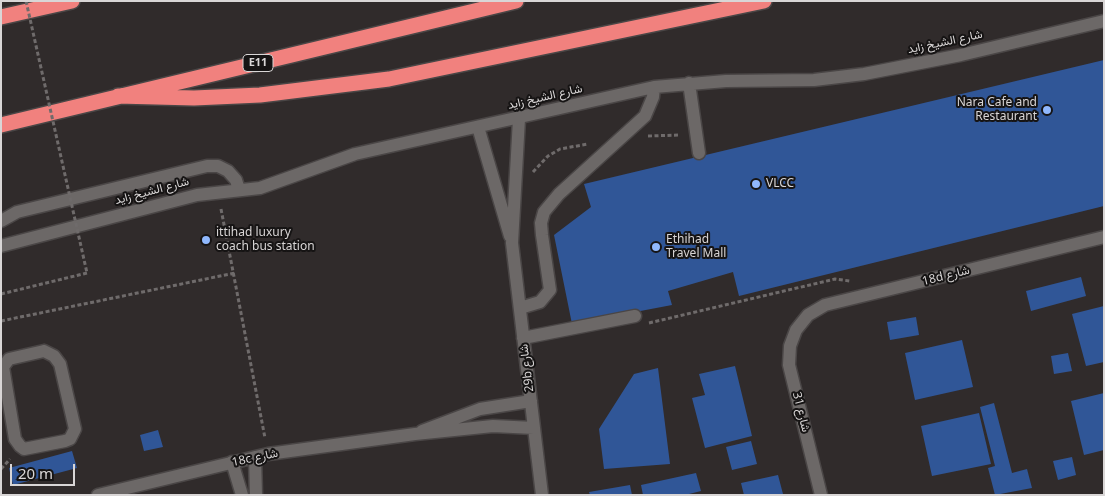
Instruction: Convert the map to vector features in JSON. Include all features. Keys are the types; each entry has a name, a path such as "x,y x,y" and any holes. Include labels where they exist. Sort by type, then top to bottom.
{"highway":[{"path":"2,17 27,1"},
{"path":"2,17 72,1"},
{"name":"E11","path":"1,125 516,1"},
{"path":"118,96 194,98 250,95 389,79 764,1"}],"street":[{"name":"شارع الشيخ زايد","path":"1,246 197,195 281,182 346,156 519,119 654,87 688,83 814,80 864,74 961,55 1104,21"},
{"path":"688,83 699,153"},
{"path":"520,308 540,302 547,297 550,290 541,223 544,212 559,194 642,120 650,107 654,87"},
{"name":"29b شارع","path":"512,241 519,119"},
{"name":"29b شارع","path":"478,127 512,241 542,495"},
{"path":"1,221 17,212 207,166 218,166 228,171 236,180 238,190"},
{"name":"18d شارع","path":"796,330 808,315 825,305 1104,237"},
{"path":"523,338 638,320"},
{"name":"شارع 31","path":"796,330 790,346 789,365 821,495"},
{"path":"44,351 54,356 60,364 75,424 74,434 70,439 29,450 20,446 15,439 3,373 3,368 9,359 44,351"},
{"name":"18c شارع","path":"415,434 480,409 531,401"},
{"name":"18c شارع","path":"98,495 268,454 415,434 494,426 534,428"},
{"path":"255,457 256,495"},
{"path":"232,462 242,495"}],"path":[{"path":"1,294 86,273 27,1"},
{"path":"218,192 235,273 268,454"},
{"path":"1,321 235,273"},
{"path":"638,320 836,279 854,282 867,295"}],"building":[{"path":"1104,60 1104,206 739,296 733,272 668,291 672,305 572,324 554,235 591,207 584,184"},
{"path":"1081,277 1086,296 1031,311 1026,291"},
{"path":"1104,306 1104,362 1086,366 1072,314"},
{"path":"916,317 919,335 890,340 887,322"},
{"path":"962,340 973,387 915,400 905,353"},
{"path":"1068,353 1072,371 1054,374 1051,356"},
{"path":"735,366 752,436 705,448 692,398 705,395 699,374"},
{"path":"658,368 670,464 604,469 599,429 634,374"},
{"path":"1104,393 1104,450 1084,455 1071,401"},
{"path":"994,403 1012,473 1027,469 1032,488 995,495 988,468 995,466 980,407"},
{"path":"979,413 991,464 932,476 921,426"},
{"path":"158,430 163,447 144,451 140,435"},
{"path":"751,441 757,464 732,470 726,447"},
{"path":"72,451 77,468 13,485 9,468"},
{"path":"1072,457 1076,475 1058,480 1053,461"},
{"path":"696,473 701,491 685,495 643,495 641,485"},
{"path":"778,475 783,494 744,495 741,483"},
{"path":"630,485 632,495 590,495 589,492"}],"place":[{"name":"Nara Cafe and Restaurant","path":"1047,110"},
{"name":"VLCC","path":"756,184"},
{"name":"ittihad luxury coach bus station","path":"206,240"},
{"name":"Ethihad Travel Mall","path":"656,247"}]}
